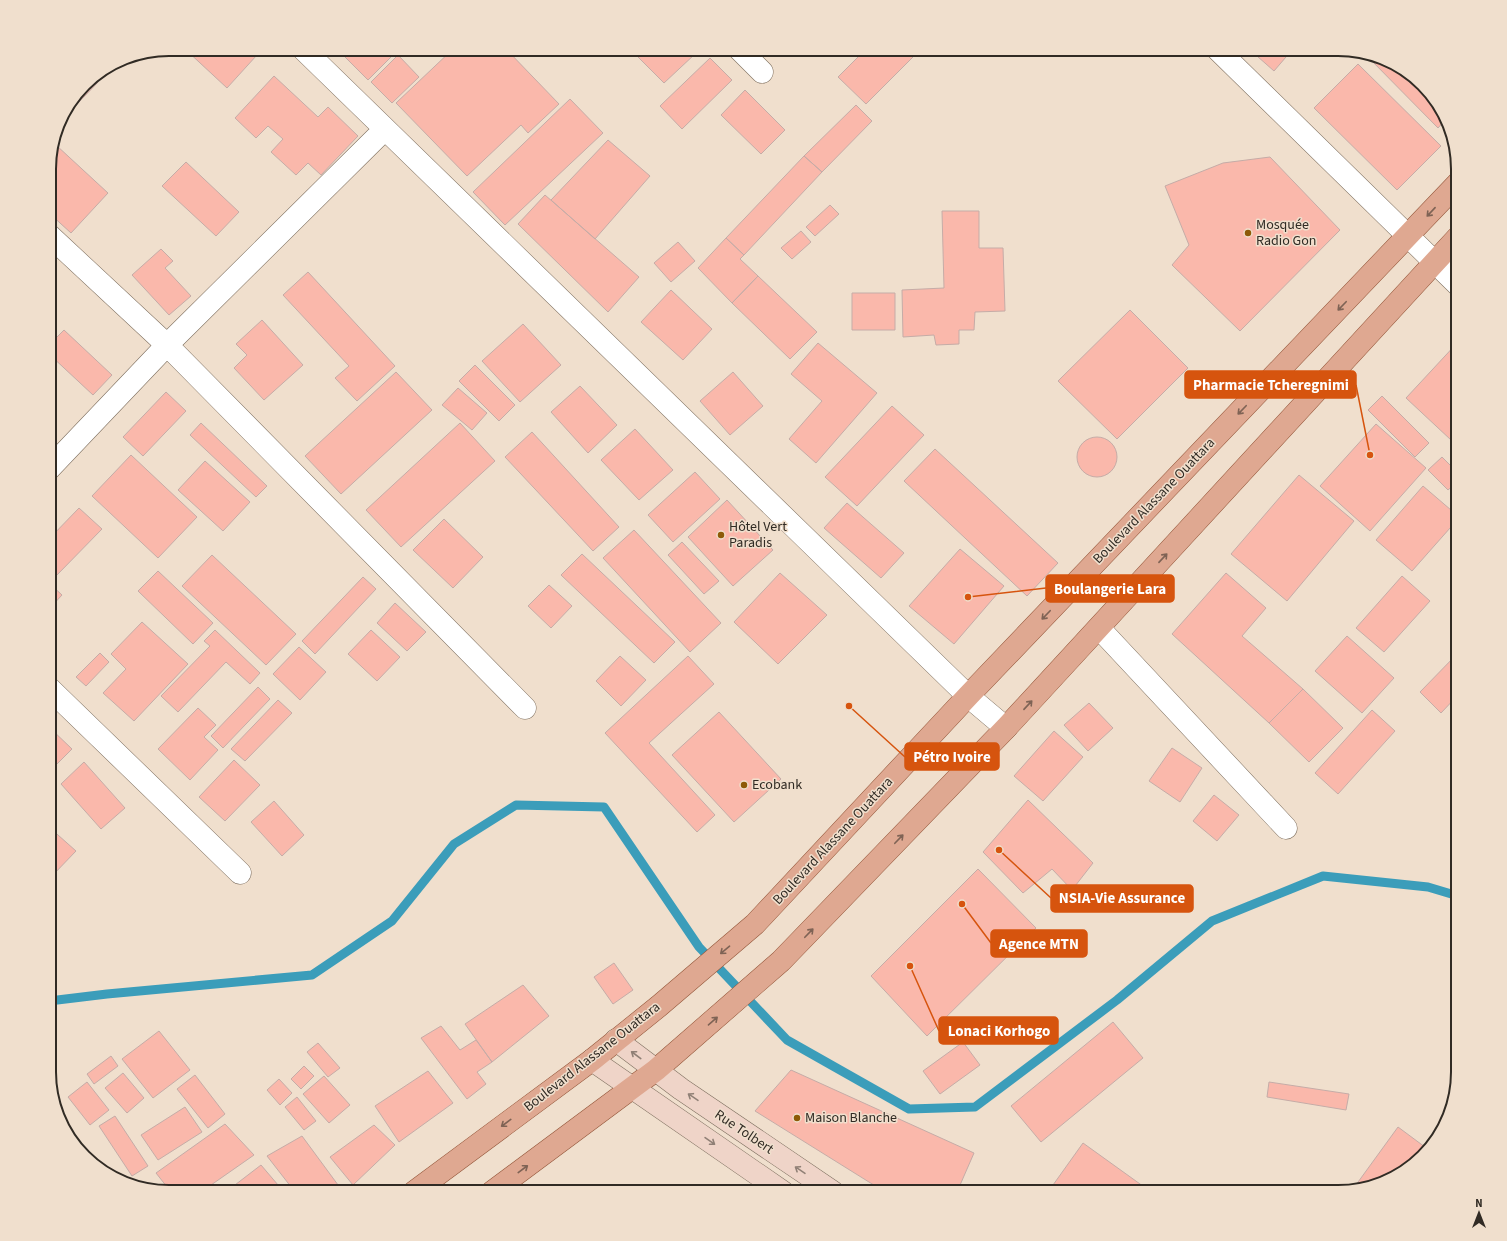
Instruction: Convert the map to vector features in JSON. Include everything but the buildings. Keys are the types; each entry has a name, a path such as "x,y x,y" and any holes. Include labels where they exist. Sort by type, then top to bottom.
{"main road":[{"name":"Boulevard Alassane Ouattara","path":"423,1185 592,1060 659,1006 755,924 968,696 1451,191"},
{"path":"501,1185 656,1070 781,961 1006,728 1451,245"}],"street":[{"path":"310,56 968,696 1006,728"},
{"path":"746,56 762,72"},
{"path":"1224,56 1451,278"},
{"path":"56,462 167,345 385,129"},
{"path":"56,242 167,345 525,708"},
{"path":"1099,628 1286,828"},
{"path":"56,695 240,873"},
{"name":"Rue Tolbert","path":"616,1040 680,1089 823,1185"},
{"name":"Rue Tolbert","path":"592,1060 773,1185"}],"waterway":[{"path":"56,1000 312,975 392,921 454,844 516,805 604,807 699,947 787,1040 909,1109 975,1107 1117,1000 1212,921 1323,876 1428,887 1451,894"}],"place":[{"name":"Mosquée Radio Gon","path":"1248,233"},
{"name":"Pharmacie Tcheregnimi","path":"1370,455"},
{"name":"Hôtel Vert Paradis","path":"721,535"},
{"name":"Boulangerie Lara","path":"968,597"},
{"name":"Pétro Ivoire","path":"849,706"},
{"name":"Ecobank","path":"744,785"},
{"name":"NSIA-Vie Assurance","path":"999,850"},
{"name":"Agence MTN","path":"962,904"},
{"name":"Lonaci Korhogo","path":"910,966"},
{"name":"Maison Blanche","path":"797,1118"}]}
